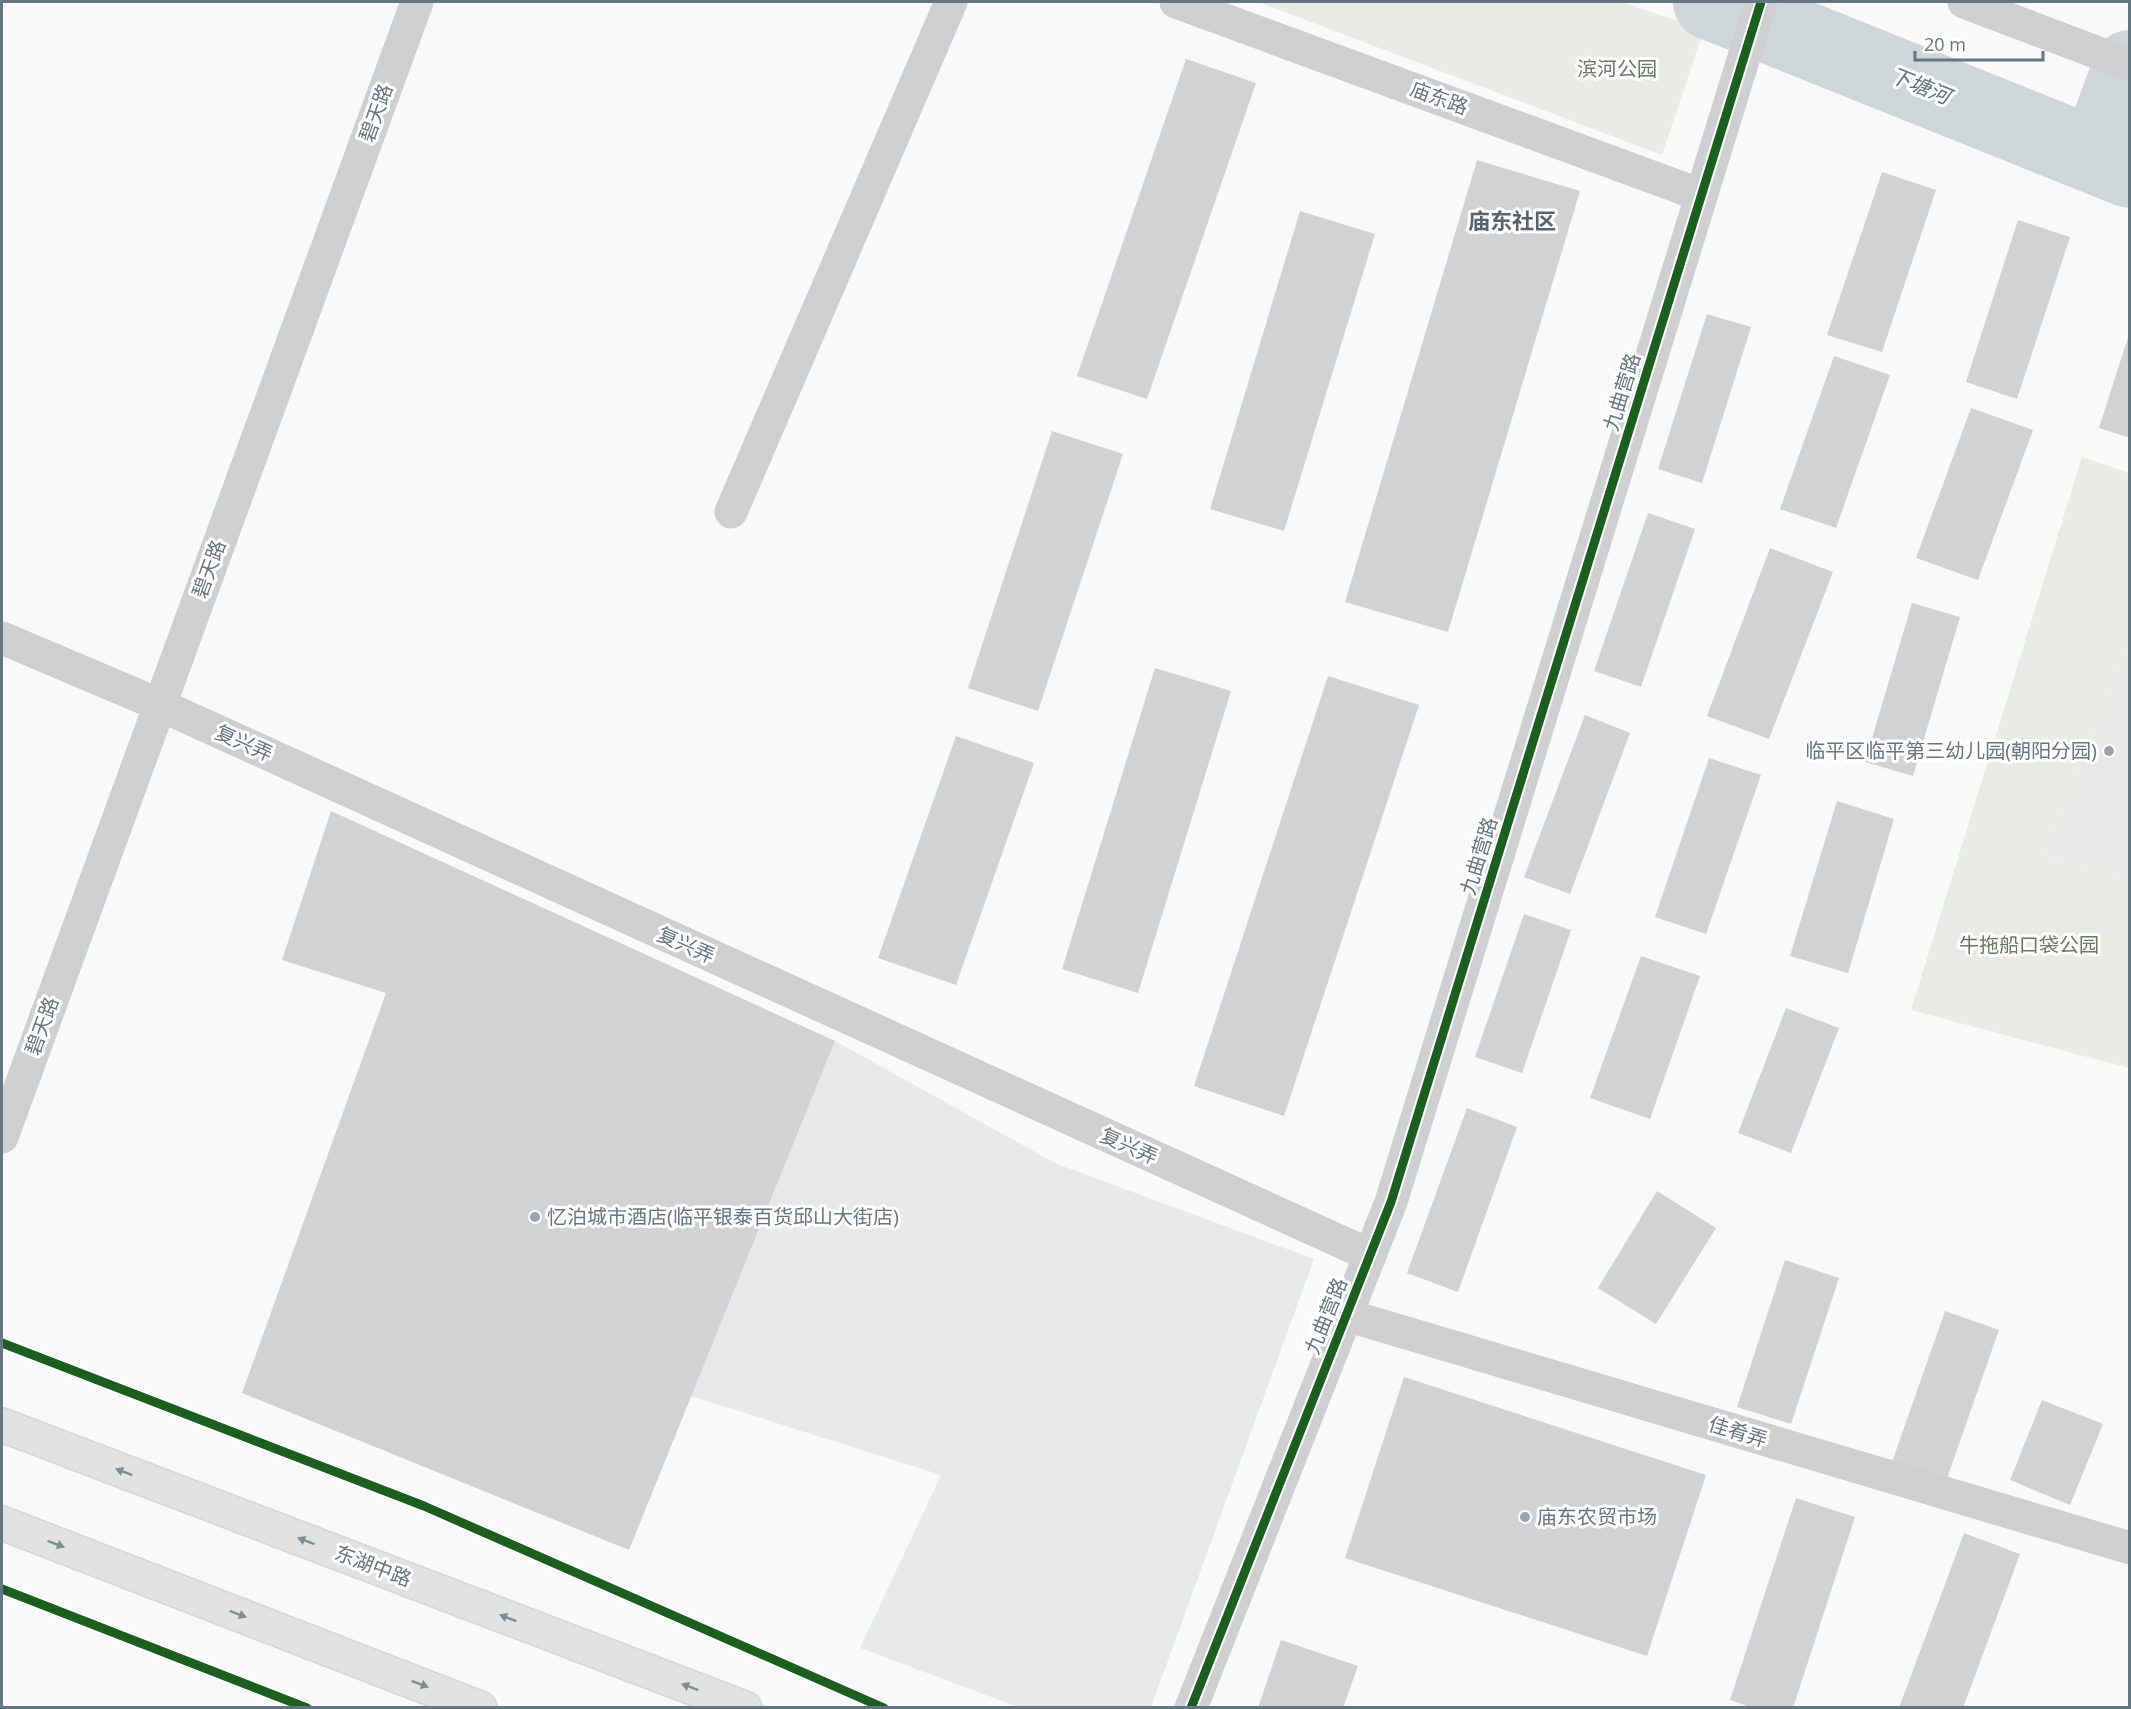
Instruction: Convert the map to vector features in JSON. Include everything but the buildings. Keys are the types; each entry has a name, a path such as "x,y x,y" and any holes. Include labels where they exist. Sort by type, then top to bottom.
{"main road":[{"name":"东湖中路","path":"2,1425 745,1707"},
{"path":"2,1523 480,1707"}],"street":[{"name":"碧天路","path":"2,1137 417,2"},
{"path":"731,512 951,2"},
{"name":"庙东路","path":"1176,2 1705,183"},
{"name":"九曲营路","path":"1191,1707 1391,1202 1761,2"},
{"path":"1973,5 2130,65"},
{"name":"复兴弄","path":"2,638 160,705 1370,1256"},
{"name":"佳肴弄","path":"1346,1316 2130,1548"}],"shaded area":[{"name":"临平区临平第三幼儿园(朝阳分园)","path":"2129,647 2129,876 2046,854"},
{"path":"835,1041 1057,1164 1314,1259 1151,1707 1018,1707 860,1648 941,1475 691,1396"}],"green space":[{"name":"滨河公园","path":"1258,2 1622,2 1704,30 1662,155"},
{"name":"牛拖船口袋公园","path":"2082,457 2129,473 2129,647 2046,854 2129,876 2129,1068 1911,1010"}],"waterway":[{"name":"下塘河","path":"1711,2 2130,170"},
{"path":"2098,156 2130,68"}],"cycle path":[{"path":"1191,1708 1391,1202 1761,2"},
{"path":"2,1343 424,1506 884,1708"},
{"path":"2,1589 307,1708"}],"place":[{"name":"临平区临平第三幼儿园(朝阳分园)","path":"2109,751"},
{"name":"忆泊城市酒店(临平银泰百货邱山大街店)","path":"535,1217"},
{"name":"庙东农贸市场","path":"1525,1517"}],"district":[{"name":"庙东社区","path":"1512,221"}]}
